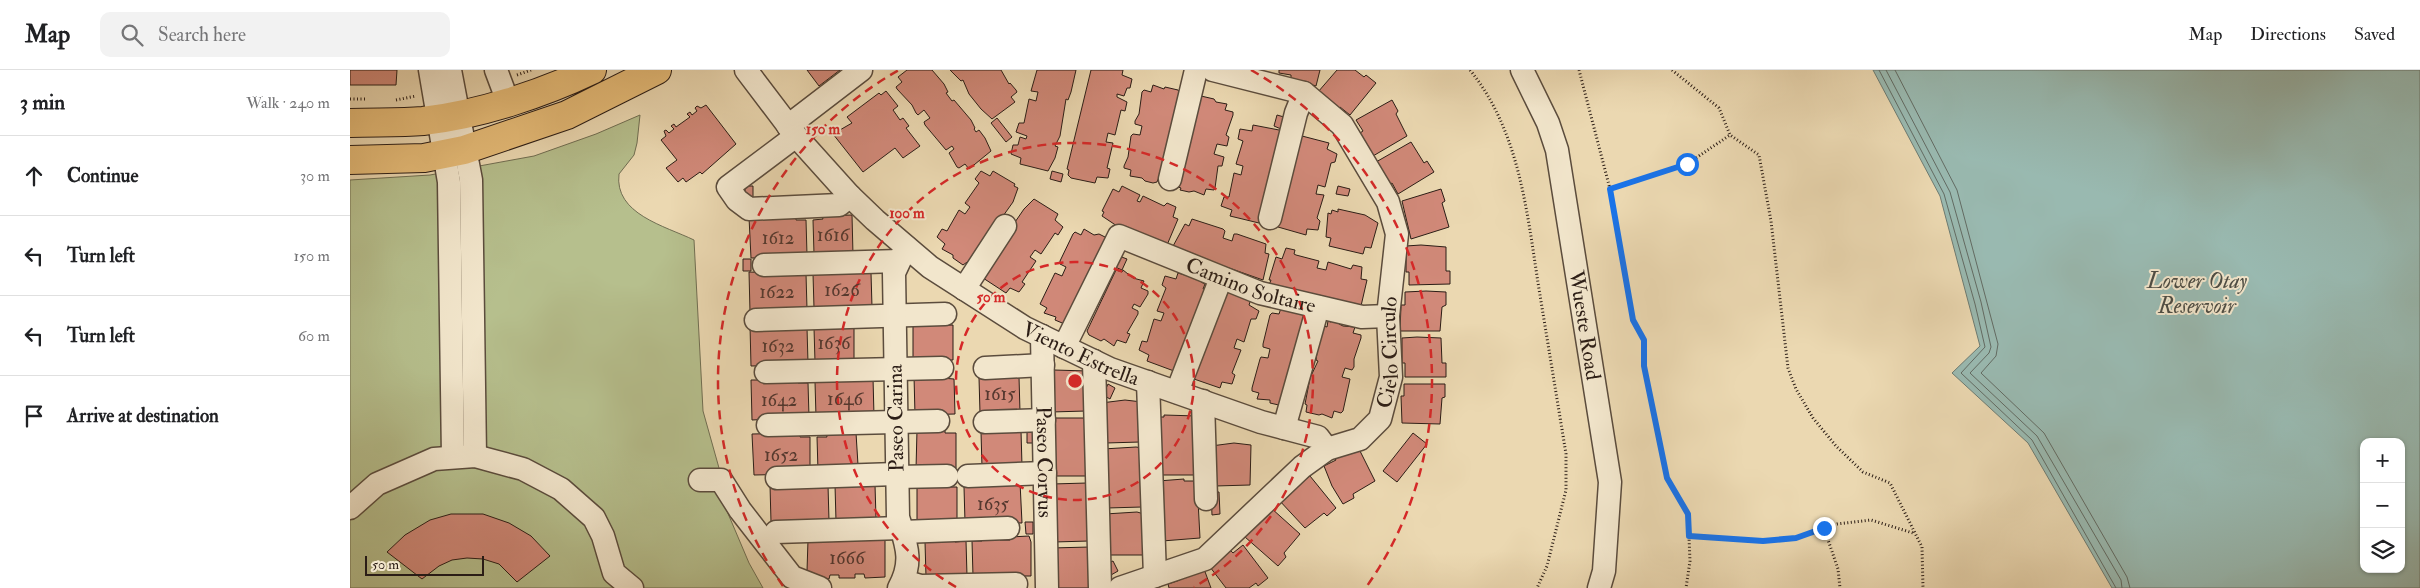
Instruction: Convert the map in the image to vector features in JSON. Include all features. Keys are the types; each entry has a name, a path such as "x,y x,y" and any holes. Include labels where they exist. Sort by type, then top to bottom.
{"main road":[{"path":"350,123 424,121 447,116 508,102 559,86 592,70"},
{"path":"350,160 424,158 454,152 567,115 657,70"}],"street":[{"path":"430,70 447,116 454,152 471,180 464,457"},
{"path":"447,116 450,70"},
{"path":"496,70 508,102"},
{"name":"Viento Estrella","path":"746,70 792,131 903,254 930,267 1025,328 1094,361 1203,401 1284,428 1318,437 1327,449"},
{"path":"850,196 838,205 749,209 737,200 728,187 861,70"},
{"path":"1170,179 1196,70"},
{"name":"Cielo Circulo","path":"1120,588 1205,559 1302,467 1327,449 1360,439 1380,419 1392,377 1388,316 1398,234 1388,202 1342,125 1304,93 1213,70"},
{"name":"Wueste Road","path":"1522,70 1548,123 1557,150 1610,482 1604,572 1598,588"},
{"path":"1270,218 1296,113 1304,93"},
{"path":"964,289 1005,226"},
{"name":"Camino Soltaire","path":"1064,347 1119,236 1260,293 1362,317 1388,316"},
{"path":"764,265 903,254"},
{"name":"Paseo Carina","path":"901,584 907,573 906,546 898,517 896,476 894,273 903,254"},
{"path":"1177,392 1221,278"},
{"path":"1284,428 1318,307"},
{"path":"756,320 945,314"},
{"name":"Paseo Corvus","path":"1042,336 1047,588"},
{"path":"1094,361 1100,588"},
{"path":"985,368 1043,365"},
{"path":"766,372 942,368"},
{"path":"1148,382 1155,576"},
{"path":"1203,401 1206,499"},
{"path":"985,422 1044,420"},
{"path":"768,425 938,421"},
{"path":"350,508 377,484 434,459 464,457 523,469 561,488 594,518 603,536 614,573 632,588"},
{"path":"777,478 1045,473"},
{"path":"700,480 721,480 740,510 792,577 820,588"},
{"path":"776,532 1008,528"},
{"path":"901,584 921,586 1016,584"}],"path":[{"path":"1470,70 1485,88 1511,144 1524,194 1566,454 1566,490 1547,566 1537,588"},
{"path":"1579,70 1610,189 1633,320 1644,340 1644,366 1667,478 1688,514 1690,561 1686,588"},
{"path":"1672,70 1719,108 1730,135 1759,155 1771,221 1788,368 1796,389 1813,418 1836,446 1864,472 1890,483 1922,547 1923,588"},
{"path":"393,100 416,96"},
{"path":"350,99 376,100"},
{"path":"1610,189 1687,164 1730,135"},
{"path":"1689,536 1763,541 1796,538 1837,524 1871,520 1914,533"},
{"path":"1824,528 1838,569 1840,588"}],"green space":[{"path":"640,115 634,155 619,174 620,188 625,199 633,209 644,217 694,240 703,411 719,468 734,489 721,497 749,563 763,588 350,588 350,180 430,175 534,156 596,134"}],"water":[{"name":"Lower Otay Reservoir","path":"1873,70 2420,70 2420,588 2112,588 2028,443 1952,373 1980,346 1940,196"}],"building":[{"path":"350,70 397,70 396,85 350,85"},
{"path":"807,70 840,70 819,86"},
{"path":"907,70 932,70 944,84 948,92 946,93 952,101 954,100 971,120 976,132 979,130 985,138 991,151 969,169 965,164 959,168 957,167 949,153 954,149 952,146 946,150 925,125 924,122 930,118 924,110 918,115 912,105 897,89 896,87 902,82 898,77"},
{"path":"950,70 1001,70 1009,84 1017,92 1011,97 1015,102 992,119 969,94 963,80 961,81"},
{"path":"1037,70 1076,70 1071,92 1068,100 1066,99 1060,136 1055,146 1058,147 1055,158 1048,171 1020,164 1021,158 1011,154 1013,145 1018,145 1020,137 1026,139 1027,136 1016,132 1019,123 1024,123 1029,99 1036,101 1038,92 1031,91"},
{"path":"1091,70 1123,70 1122,75 1132,79 1130,88 1127,88 1124,96 1117,94 1117,97 1127,102 1125,111 1121,110 1115,135 1108,133 1106,142 1113,143 1107,168 1110,169 1108,178 1097,177 1095,183 1071,178 1068,175 1069,170 1067,169"},
{"path":"1279,70 1320,70 1316,86 1291,79 1291,75 1279,73"},
{"path":"1337,70 1355,70 1364,77 1366,75 1376,83 1350,115 1340,107 1338,109 1318,92"},
{"path":"1153,85 1164,89 1165,87 1178,90 1180,93 1161,177 1159,177 1157,182 1153,183 1142,178 1130,176 1131,170 1124,168 1124,166 1128,157 1131,136 1133,134 1140,135 1142,126 1135,124 1135,121 1139,114 1142,92 1144,90 1151,92"},
{"path":"886,91 898,106 893,110 900,120 903,118 909,126 906,128 920,146 903,158 895,148 863,172 833,134 852,123 847,117 879,93 881,95"},
{"path":"1201,96 1227,104 1225,110 1233,112 1226,135 1229,137 1227,146 1217,144 1214,154 1224,157 1222,166 1218,166 1215,188 1214,190 1206,189 1204,195 1194,191 1180,190 1181,188 1178,187"},
{"path":"1392,100 1398,111 1396,114 1407,136 1373,156 1360,133 1363,131 1356,120"},
{"path":"706,105 736,144 702,174 700,172 686,182 683,178 678,182 666,168 677,160 661,140 666,136 664,131 666,130 669,133 674,129 671,126 674,124 676,127 690,117 687,114 690,112 692,115 697,111 695,108 697,106 701,108"},
{"path":"1277,115 1284,117 1281,129 1274,126"},
{"path":"997,118 1012,137 1006,142 991,123"},
{"path":"1253,125 1282,132 1259,223 1230,216 1232,210 1221,206 1224,197 1229,197 1234,173 1241,175 1243,166 1236,164 1243,141 1238,139 1240,129 1252,131"},
{"path":"1302,136 1329,143 1327,149 1337,154 1335,162 1331,163 1325,187 1318,185 1316,194 1324,195 1317,218 1320,221 1318,230 1307,229 1306,235 1278,227"},
{"path":"1411,142 1424,163 1427,161 1434,172 1398,194 1392,183 1389,185 1376,162"},
{"path":"981,171 990,176 993,171 1015,184 1014,186 1018,188 1013,202 971,261 963,265 953,258 953,255 942,249 945,244 937,237 942,229 947,231 959,210 965,214 970,207 965,203 979,183 975,179"},
{"path":"1052,171 1063,174 1061,182 1050,179"},
{"path":"745,186 753,186 753,198 745,198"},
{"path":"1122,186 1140,195 1137,201 1140,202 1143,196 1164,206 1167,203 1176,207 1173,217 1178,219 1167,245 1123,230 1102,216 1104,212 1102,211 1113,189 1119,192"},
{"path":"1338,186 1350,189 1348,196 1336,194"},
{"path":"1441,189 1445,201 1442,203 1449,227 1411,239 1402,201"},
{"path":"1034,199 1058,214 1055,220 1063,227 1058,235 1055,233 1041,254 1035,250 1030,257 1036,261 1022,282 1025,284 1019,292 1010,288 1006,293 983,278 1013,225"},
{"path":"1338,209 1365,215 1378,223 1371,248 1365,247 1363,254 1329,246 1331,238 1326,237 1328,213 1331,214 1332,210 1338,212"},
{"path":"852,215 853,255 814,254 813,220 823,219 822,216"},
{"path":"749,217 796,217 796,220 806,220 807,255 751,258"},
{"path":"1192,219 1223,229 1225,231 1223,238 1232,241 1234,234 1237,234 1266,244 1265,253 1269,254 1263,280 1172,248 1185,224 1189,226"},
{"path":"1084,229 1094,235 1099,234 1107,238 1067,325 1055,320 1056,317 1044,313 1047,308 1040,304 1055,273 1062,276 1066,267 1060,264 1060,261 1073,234 1075,232 1081,235"},
{"path":"1406,246 1446,247 1446,271 1450,271 1450,284 1409,285 1409,272 1406,272"},
{"path":"1286,248 1295,250 1294,254 1296,255 1319,261 1317,268 1326,270 1328,262 1351,269 1353,265 1362,267 1361,279 1367,280 1361,306 1269,285 1276,257 1282,259"},
{"path":"1119,256 1127,259 1122,270 1115,267"},
{"path":"743,259 751,259 751,271 743,271"},
{"path":"1116,270 1122,272 1123,270 1133,278 1144,281 1141,288 1148,291 1148,294 1140,307 1134,304 1132,308 1138,311 1138,314 1127,333 1130,334 1126,343 1117,340 1114,346 1104,339 1101,341 1089,335 1087,331"},
{"path":"749,272 806,274 807,309 750,312"},
{"path":"871,273 872,307 814,308 813,274"},
{"path":"1178,273 1202,280 1201,282 1205,284 1203,289 1206,289 1174,371 1147,361 1149,355 1139,350 1142,341 1147,342 1154,319 1161,321 1164,313 1157,311 1166,288 1162,285 1165,276 1176,279"},
{"path":"1224,290 1251,299 1249,305 1259,311 1256,319 1251,319 1244,342 1237,339 1234,348 1241,350 1232,373 1235,375 1232,384 1222,382 1220,388 1194,379"},
{"path":"1405,292 1446,292 1446,305 1442,307 1440,331 1400,331 1401,305 1405,305"},
{"path":"1281,308 1308,316 1283,406 1270,403 1270,400 1257,399 1259,393 1252,391 1260,359 1261,357 1268,358 1270,349 1263,347 1263,344 1270,315 1272,313 1279,314"},
{"path":"1331,319 1340,321 1339,324 1343,326 1355,327 1353,333 1361,335 1354,359 1354,367 1352,370 1345,368 1342,377 1350,379 1343,411 1341,413 1334,411 1332,418 1322,414 1306,412 1307,405 1305,404 1310,378 1318,361 1316,360 1317,352 1324,326 1327,327 1328,321 1331,322"},
{"path":"854,323 854,363 815,362 814,328"},
{"path":"953,325 953,360 913,361 913,326"},
{"path":"750,326 807,328 808,363 751,366"},
{"path":"1402,338 1441,338 1442,363 1446,363 1446,377 1405,377 1405,363 1402,363"},
{"path":"1054,370 1088,371 1086,411 1051,412 1047,372"},
{"path":"914,376 954,379 955,414 915,415"},
{"path":"1019,377 1020,412 980,413 979,378"},
{"path":"873,378 874,416 816,417 815,382 825,382 825,379"},
{"path":"798,379 798,383 808,383 809,417 752,420 751,380 770,380 770,383 781,383 781,380"},
{"path":"1108,384 1115,388 1110,399 1103,395"},
{"path":"1404,384 1445,384 1445,397 1442,398 1440,424 1402,423 1401,396 1404,396"},
{"path":"1125,400 1142,402 1140,442 1106,443 1101,403"},
{"path":"1164,415 1197,416 1195,475 1161,475 1156,417 1164,417"},
{"path":"1048,418 1088,418 1087,476 1052,476"},
{"path":"917,430 945,430 945,433 956,433 956,468 916,469"},
{"path":"1021,431 1022,466 982,467 981,432"},
{"path":"1027,431 1034,431 1034,443 1027,443"},
{"path":"800,433 800,437 810,437 810,471 801,474 754,475 752,434"},
{"path":"826,433 856,433 858,465 818,471 817,437 827,437"},
{"path":"1413,433 1427,444 1397,482 1383,471"},
{"path":"1234,443 1251,445 1250,485 1215,486 1211,446"},
{"path":"1358,447 1375,481 1353,494 1354,498 1343,504 1332,486 1324,466 1336,460 1334,457"},
{"path":"1143,448 1142,507 1107,508 1103,449"},
{"path":"1310,476 1336,508 1327,516 1324,513 1305,528 1278,499"},
{"path":"1184,479 1184,481 1197,481 1200,538 1162,541 1158,481"},
{"path":"1020,482 1022,523 965,522 964,487"},
{"path":"1087,483 1089,541 1054,542 1052,484"},
{"path":"947,484 947,487 957,487 957,522 917,523 917,488"},
{"path":"770,485 828,485 829,521 771,522"},
{"path":"835,485 875,485 876,518 836,521"},
{"path":"1211,492 1219,492 1220,514 1212,515"},
{"path":"1271,508 1300,534 1284,553 1286,557 1278,566 1245,537"},
{"path":"1137,512 1144,514 1143,555 1108,555 1105,514"},
{"path":"451,514 483,514 509,523 531,536 550,556 517,582 499,564 483,559 467,558 452,560 439,566 422,579 387,552 405,535 430,520"},
{"path":"1025,522 1033,522 1033,534 1026,534"},
{"path":"1029,536 1031,542 1031,576 973,576 972,541 982,541 982,537 1000,537 1000,540 1010,540 1010,537"},
{"path":"885,538 885,577 865,578 864,574 855,574 855,578 839,578 839,575 830,575 829,579 810,579 807,571 808,540"},
{"path":"955,538 955,542 966,541 967,576 926,577 925,542"},
{"path":"1243,545 1268,578 1258,586 1256,583 1249,588 1226,588 1210,567 1230,550 1233,553"},
{"path":"1090,547 1090,588 1055,588 1051,548"},
{"path":"1113,561 1118,571 1111,575 1106,564"},
{"path":"1204,569 1211,588 1169,588 1168,584 1180,580 1179,576"}],"route":[{"path":"1687,164 1610,189 1633,320 1644,340 1644,366 1667,478 1688,514 1689,536 1763,541 1796,538 1824,528"}]}
